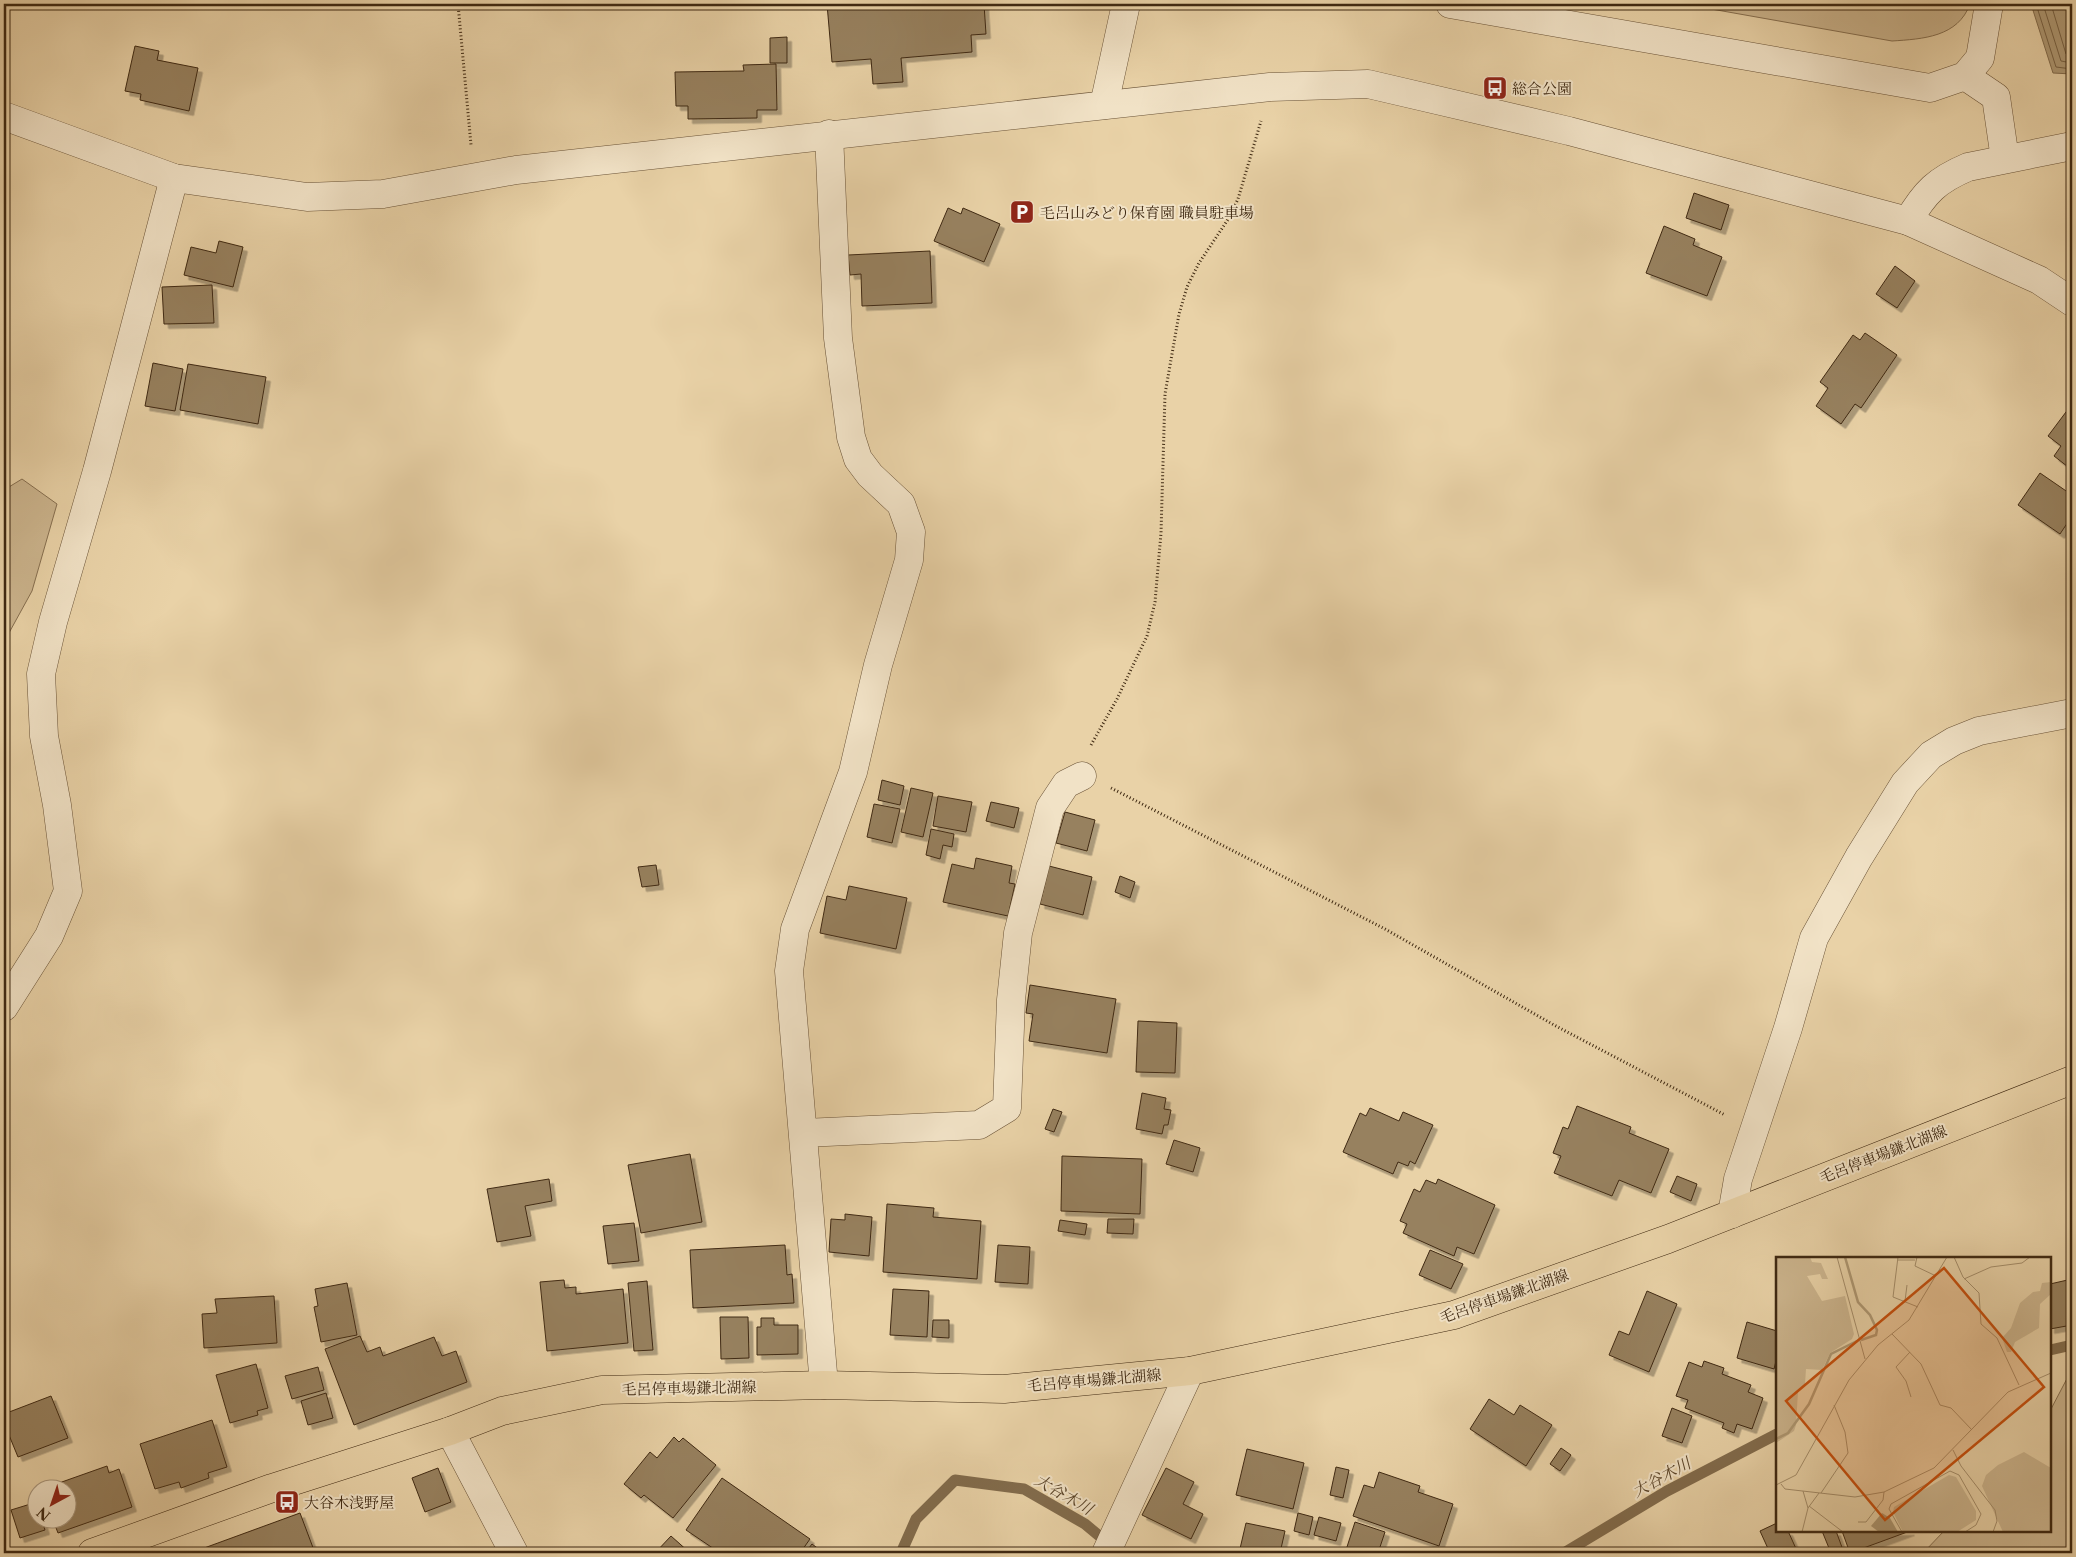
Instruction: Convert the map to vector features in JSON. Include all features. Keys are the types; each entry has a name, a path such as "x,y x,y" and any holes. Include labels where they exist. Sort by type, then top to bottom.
{"main road":[{"name":"毛呂停車場鎌北湖線","path":"106,1551 272,1488 450,1431 502,1411 602,1390 824,1385 1004,1389 1190,1371 1454,1315 1732,1214 2072,1080"}],"street":[{"path":"1104,105 1126,4"},
{"path":"1450,4 1930,88 1965,76 1980,58 1989,4"},
{"path":"1965,76 1996,97 2005,160"},
{"path":"4,116 174,178 307,197 383,194 474,177 829,134 1270,86 1368,84 1569,131 1908,221 2039,280 2072,302"},
{"path":"824,1385 789,971 795,929 853,772 878,665 909,560 911,532 901,504 870,475 858,459 851,438 838,338 829,134"},
{"path":"1908,221 1923,196 1954,173 1968,167 2072,146"},
{"path":"4,1006 49,936 68,891 44,736 41,674 53,622 97,470 174,178"},
{"path":"1732,1214 1738,1179 1788,1028 1814,938 1859,857 1905,784 1930,755 1954,741 1979,731 2072,713"},
{"path":"804,1133 979,1125 1007,1108 1011,1000 1018,933 1050,808 1066,784 1082,776"},
{"path":"1106,1553 1190,1371"},
{"path":"450,1431 514,1553"}],"path":[{"path":"458,4 474,177"},
{"path":"1270,86 1258,136 1238,199 1229,218 1199,263 1179,314 1165,394 1161,533 1155,602 1147,636 1121,691 1088,752 1082,776 1100,782 1164,814 1384,929 1554,1025 1716,1111 1754,1127"}],"shaded area":[{"path":"1683,4 1970,4 1964,15 1948,30 1927,37 1892,41"},
{"path":"22,479 57,504 32,591 4,642 4,490"},
{"path":"2072,1369 2072,1553 1914,1553 1924,1552 1943,1532 2051,1532 2051,1409"}],"water":[{"path":"2031,4 2072,4 2072,74 2053,73"}],"building":[{"path":"827,4 984,4 986,34 971,35 972,52 901,58 903,82 873,84 871,59 832,62"},
{"path":"787,37 787,63 770,63 770,38"},
{"path":"135,46 159,51 157,60 198,68 189,111 140,100 141,94 125,91"},
{"path":"776,64 777,110 757,110 757,118 688,119 688,106 676,106 675,72 744,71 743,65"},
{"path":"1694,193 1729,205 1721,230 1686,218"},
{"path":"948,208 961,214 963,208 1000,224 984,262 934,241"},
{"path":"1664,226 1695,239 1693,245 1722,257 1707,296 1646,273"},
{"path":"219,241 243,247 233,287 184,275 191,247 216,253"},
{"path":"930,251 932,303 862,306 861,274 850,275 848,255"},
{"path":"1895,266 1915,281 1897,308 1876,294"},
{"path":"212,285 214,323 164,324 162,287"},
{"path":"1865,333 1897,355 1861,408 1855,404 1841,424 1816,406 1828,388 1820,382 1853,335 1860,340"},
{"path":"153,363 183,369 175,411 145,406"},
{"path":"188,364 266,377 258,424 180,410"},
{"path":"2072,404 2072,470 2054,456 2061,446 2048,436"},
{"path":"2040,473 2072,495 2072,516 2060,534 2018,505"},
{"path":"882,780 904,786 900,805 878,800"},
{"path":"911,788 933,793 923,837 901,832"},
{"path":"938,796 972,802 966,832 933,826"},
{"path":"991,802 1019,808 1014,828 986,821"},
{"path":"874,804 900,809 892,843 867,837"},
{"path":"1065,812 1095,820 1087,851 1056,843"},
{"path":"931,829 954,834 952,847 943,845 940,859 926,855"},
{"path":"976,858 1012,866 1009,883 1015,884 1008,916 943,902 952,864 974,869"},
{"path":"656,865 659,885 642,887 638,867"},
{"path":"1049,866 1092,877 1083,915 1040,904"},
{"path":"1120,876 1135,882 1130,898 1115,892"},
{"path":"849,886 907,898 896,949 820,933 827,896 846,900"},
{"path":"1030,985 1116,999 1107,1053 1029,1041 1033,1014 1026,1013"},
{"path":"1138,1021 1177,1023 1175,1073 1136,1072"},
{"path":"1142,1093 1166,1098 1164,1109 1171,1110 1168,1125 1164,1125 1162,1134 1136,1129"},
{"path":"1577,1106 1631,1127 1629,1133 1669,1149 1651,1193 1619,1180 1612,1196 1554,1173 1561,1156 1553,1153 1563,1127 1568,1129"},
{"path":"1370,1108 1399,1121 1403,1112 1433,1125 1415,1164 1410,1161 1408,1166 1398,1162 1393,1174 1343,1152 1360,1113 1366,1116"},
{"path":"1053,1109 1062,1112 1054,1132 1045,1129"},
{"path":"1174,1140 1200,1148 1193,1172 1166,1164"},
{"path":"690,1154 702,1222 641,1233 628,1165"},
{"path":"1062,1156 1142,1159 1140,1214 1061,1211"},
{"path":"1677,1176 1697,1184 1691,1201 1670,1192"},
{"path":"549,1179 552,1201 525,1206 531,1236 497,1242 487,1189"},
{"path":"1438,1179 1495,1205 1474,1254 1457,1247 1454,1256 1403,1233 1407,1224 1400,1221 1414,1189 1420,1192 1426,1180 1436,1184"},
{"path":"887,1204 934,1208 933,1217 981,1221 977,1279 883,1272"},
{"path":"845,1214 872,1217 869,1256 829,1252 831,1219 845,1220"},
{"path":"1108,1219 1134,1219 1133,1234 1107,1233"},
{"path":"1060,1220 1087,1224 1085,1235 1058,1231"},
{"path":"634,1223 639,1261 608,1264 603,1226"},
{"path":"785,1245 787,1275 792,1274 794,1303 693,1308 690,1250"},
{"path":"998,1245 1030,1247 1028,1284 995,1282"},
{"path":"1430,1250 1463,1264 1451,1289 1419,1275"},
{"path":"2072,1279 2072,1325 2051,1329 2051,1284"},
{"path":"564,1280 565,1288 576,1287 576,1294 623,1289 628,1343 547,1351 540,1282"},
{"path":"647,1281 653,1350 634,1351 628,1283"},
{"path":"347,1283 357,1335 321,1342 314,1307 318,1306 315,1289"},
{"path":"893,1289 929,1291 927,1337 890,1335"},
{"path":"1647,1291 1677,1304 1649,1372 1609,1355 1619,1331 1629,1335"},
{"path":"274,1296 277,1343 204,1348 202,1314 217,1313 215,1299"},
{"path":"720,1317 748,1317 749,1358 721,1359"},
{"path":"761,1318 774,1318 774,1325 798,1325 798,1354 757,1355 757,1327 761,1327"},
{"path":"933,1320 949,1320 949,1338 932,1337"},
{"path":"1747,1322 1776,1331 1776,1361 1774,1369 1737,1358"},
{"path":"360,1336 367,1352 380,1347 383,1356 434,1337 442,1356 456,1351 467,1382 354,1425 325,1349"},
{"path":"1704,1361 1724,1368 1722,1374 1751,1385 1748,1392 1763,1398 1752,1429 1737,1424 1734,1433 1722,1428 1724,1423 1685,1408 1688,1400 1676,1396 1689,1362 1702,1367"},
{"path":"256,1364 268,1408 257,1411 258,1415 230,1423 216,1375"},
{"path":"318,1367 324,1390 292,1399 285,1376"},
{"path":"326,1393 333,1418 308,1425 301,1401"},
{"path":"51,1396 68,1438 18,1457 4,1423 4,1414"},
{"path":"1489,1399 1514,1415 1520,1405 1552,1425 1526,1466 1470,1429"},
{"path":"1672,1408 1692,1416 1682,1443 1662,1436"},
{"path":"212,1420 227,1467 208,1473 209,1478 181,1488 179,1482 155,1489 140,1444"},
{"path":"674,1437 679,1442 683,1438 716,1465 673,1518 644,1495 641,1498 624,1484 650,1452 657,1458"},
{"path":"1561,1448 1571,1455 1560,1471 1550,1464"},
{"path":"1247,1449 1304,1463 1293,1509 1236,1495"},
{"path":"107,1466 109,1473 119,1469 132,1507 78,1526 78,1480 67,1480"},
{"path":"1336,1467 1349,1470 1343,1498 1330,1495"},
{"path":"438,1468 451,1502 425,1512 412,1478"},
{"path":"1166,1468 1194,1482 1183,1504 1203,1514 1191,1539 1142,1515"},
{"path":"1379,1472 1420,1486 1418,1492 1453,1504 1439,1546 1353,1516 1364,1485 1374,1488"},
{"path":"722,1478 810,1539 800,1553 720,1553 686,1530"},
{"path":"28,1505 28,1530 45,1530 20,1538 11,1510"},
{"path":"300,1513 315,1553 197,1553 196,1551"},
{"path":"1298,1513 1313,1517 1309,1535 1294,1531"},
{"path":"1319,1517 1341,1523 1336,1541 1314,1535"},
{"path":"1355,1522 1385,1532 1378,1553 1354,1553 1346,1550"},
{"path":"1246,1523 1285,1531 1280,1553 1239,1553"},
{"path":"1776,1523 1776,1532 1788,1532 1798,1553 1770,1553 1760,1531"},
{"path":"1822,1532 1836,1532 1843,1550 1831,1553"},
{"path":"1842,1532 1907,1532 1850,1553"},
{"path":"671,1536 690,1553 655,1553"},
{"path":"812,1544 824,1553 805,1553"}],"waterway":[{"name":"大谷木川","path":"2051,1350 2072,1345"},
{"name":"大谷木川","path":"1564,1553 1667,1491 1776,1435"},
{"name":"大谷木川","path":"901,1553 916,1519 955,1480 1024,1489 1085,1524 1109,1544"}],"place":[{"name":"総合公園","path":"1495,88"},
{"name":"毛呂山みどり保育園 職員駐車場","path":"1022,212"},
{"name":"大谷木浅野屋","path":"287,1502"}]}
